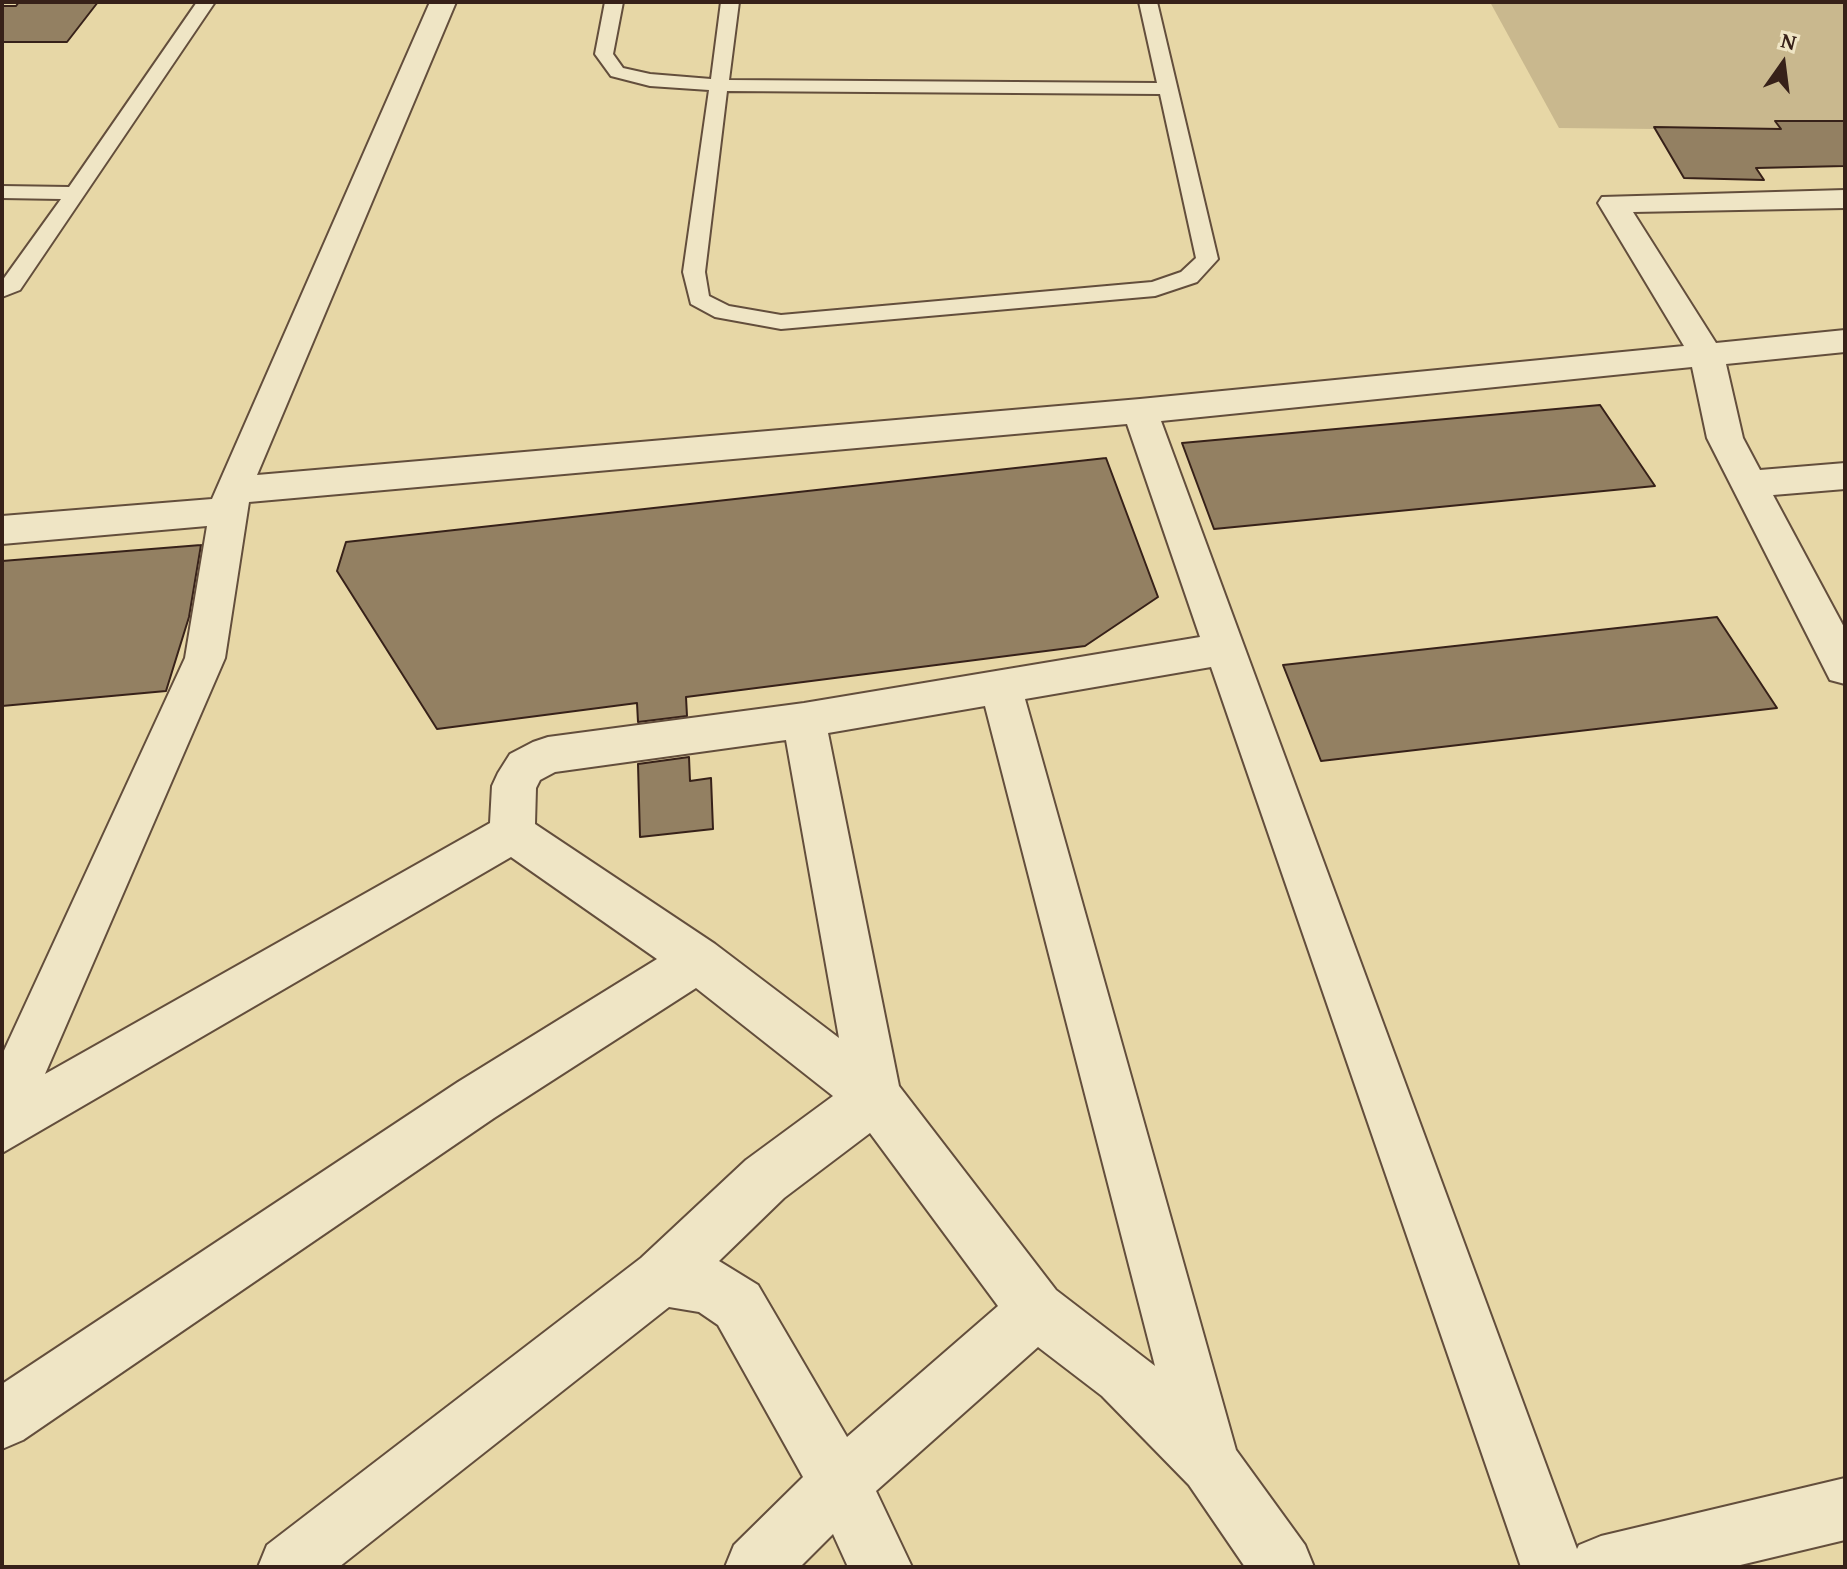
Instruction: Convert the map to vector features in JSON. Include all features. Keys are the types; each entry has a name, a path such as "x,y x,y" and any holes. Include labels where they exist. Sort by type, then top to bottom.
{"street":[{"path":"2,1113 205,658 230,501 443,2"},
{"path":"1845,199 1613,203 1707,356 1725,438 1845,668"},
{"path":"2,530 230,501 1845,341"},
{"path":"1140,411 1552,1567"},
{"path":"1749,484 1845,476"},
{"path":"512,833 514,786 525,767 548,755 804,720 1225,649"},
{"path":"1000,685 1210,1464"},
{"path":"804,720 875,1097"},
{"path":"512,833 698,960 875,1097 1036,1310 1123,1375 1210,1464 1283,1567"},
{"path":"2,1127 512,833"},
{"path":"2,1419 476,1100 698,960"},
{"path":"289,1567 661,1278 765,1179 875,1097"},
{"path":"661,1278 710,1285 738,1305 840,1483 881,1567"},
{"path":"756,1567 840,1483 1036,1310"},
{"path":"1601,1567 1845,1509"}],"lane":[{"path":"2,290 12,285 71,193 206,2"},
{"path":"614,2 604,54 617,72 650,80 719,85 1169,89"},
{"path":"730,2 694,272 699,299 723,312 781,322 1155,289 1189,277 1207,259 1148,2"},
{"path":"2,192 71,193"}],"shaded area":[{"path":"1490,2 1845,2 1845,131 1559,128"}],"building":[{"path":"19,2 98,2 67,42 2,42 2,6 16,6"},
{"path":"1775,121 1845,121 1845,166 1756,168 1764,180 1684,178 1654,127 1781,129"},
{"path":"1600,405 1655,486 1214,529 1182,443"},
{"path":"1106,458 1158,597 1085,646 686,697 687,716 638,722 637,703 437,729 337,571 346,542"},
{"path":"201,545 189,617 166,691 2,706 2,561"},
{"path":"1717,617 1777,708 1321,761 1283,665"},
{"path":"689,757 690,781 711,778 713,829 640,837 638,764"}]}
